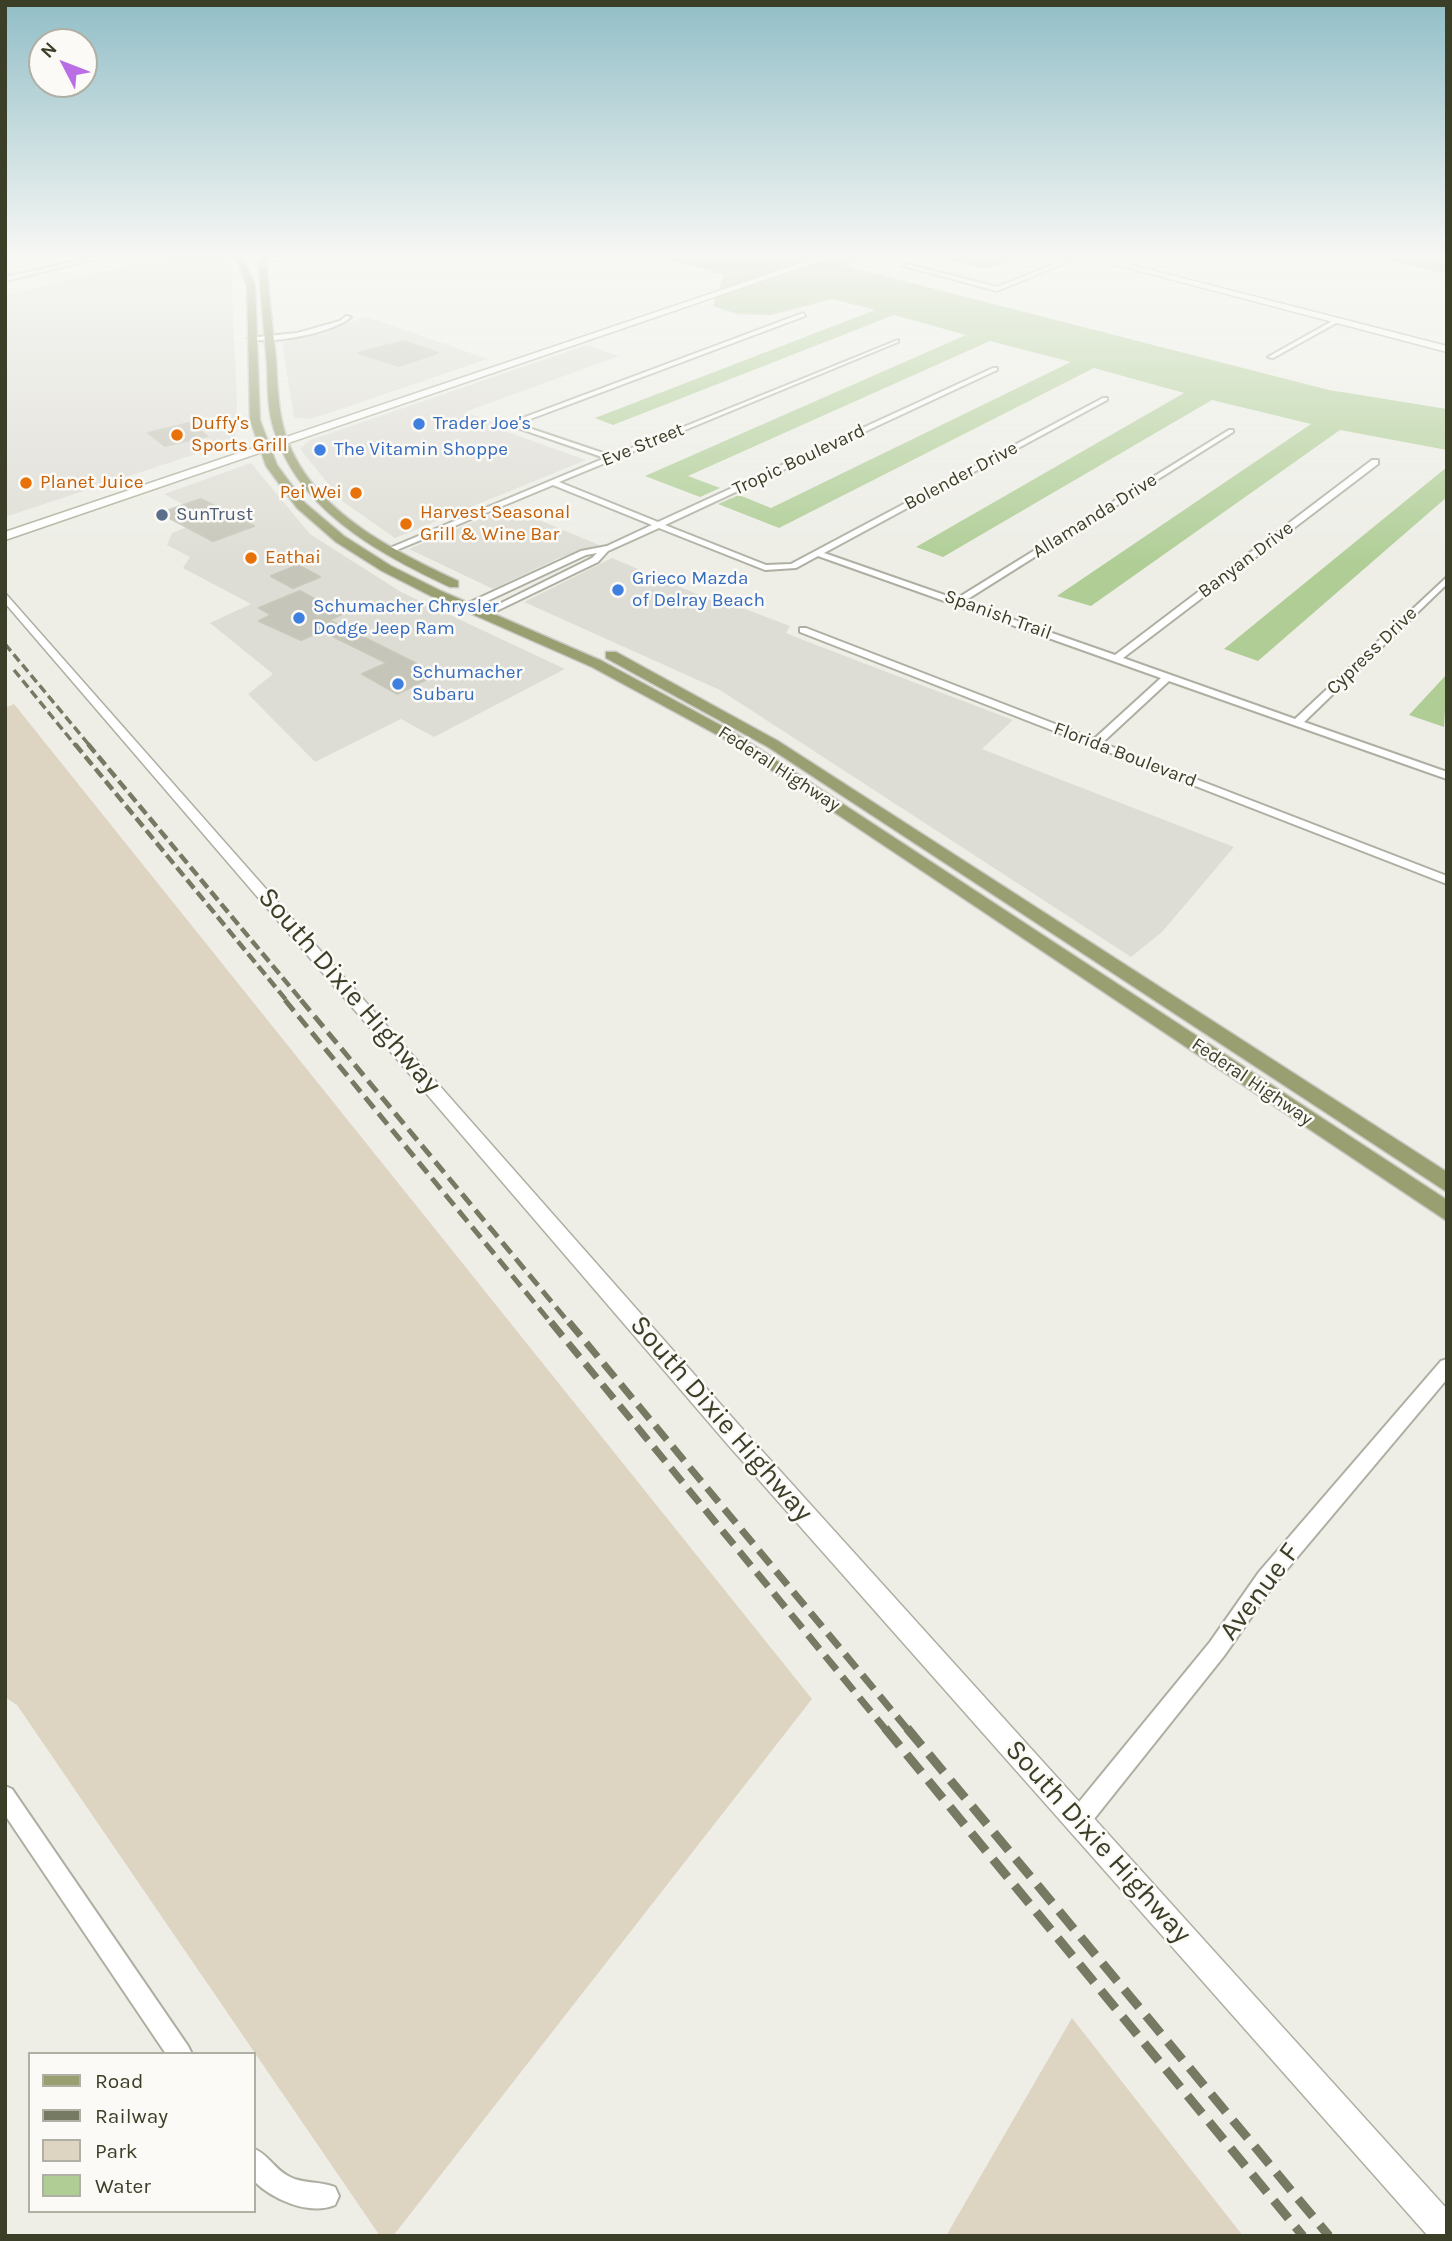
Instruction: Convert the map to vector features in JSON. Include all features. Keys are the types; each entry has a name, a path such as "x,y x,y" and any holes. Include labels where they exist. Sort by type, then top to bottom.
{"main road":[{"name":"Federal Highway","path":"252,358 255,420 261,446 293,497 331,532 392,570 469,606 490,606 627,662 689,695 781,749 1447,1183"},
{"name":"Federal Highway","path":"271,358 276,424 296,468 315,493 354,527 389,550 657,695 764,757 1447,1212"},
{"path":"5,536 510,358"},
{"path":"282,438 535,358"},
{"path":"506,359 519,363"},
{"path":"5,526 261,446"},
{"path":"98,505 109,492"},
{"path":"657,695 689,695"}],"street":[{"path":"612,458 511,424 689,358"},
{"name":"Eve Street","path":"389,550 856,358"},
{"name":"Tropic Boulevard","path":"490,606 584,553 604,550 995,369"},
{"name":"Bolender Drive","path":"817,552 1105,399"},
{"name":"Allamanda Drive","path":"959,601 1231,431"},
{"name":"Banyan Drive","path":"1117,658 1375,462"},
{"path":"552,482 765,568 787,568 817,552"},
{"name":"Tropic Boulevard","path":"490,606 595,560 604,550"},
{"name":"Spanish Trail","path":"817,552 1447,776"},
{"name":"Cypress Drive","path":"1298,722 1447,579"},
{"name":"South Dixie Highway","path":"5,596 728,1429 1447,2232"},
{"name":"Florida Boulevard","path":"803,630 1445,878"},
{"path":"1096,743 1168,676"},
{"name":"Avenue F","path":"1078,1821 1217,1649 1266,1579 1447,1366"},
{"path":"5,1796 179,2052"},
{"path":"256,2163 276,2185 300,2195 326,2196"}],"shaded area":[{"path":"5,358 235,358 235,441 5,517"},
{"path":"284,358 488,359 311,419 294,418"},
{"path":"550,358 615,358 465,412 496,423 502,430 586,460 395,538 342,501 300,449 310,440"},
{"path":"251,463 310,534 401,592 565,669 434,737 401,719 315,762 248,694 273,674 210,623 251,604 183,568 190,557 167,545 172,533 209,518 164,494"},
{"path":"508,507 599,545 559,558 493,589 409,549"},
{"path":"612,558 718,603 724,601 790,626 786,633 803,640 1013,720 982,749 1234,847 1162,932 1131,957 720,690 524,602"}],"green space":[{"path":"14,704 812,1699 393,2236 380,2236 17,1705 5,1697 5,708"},
{"path":"1072,2018 1243,2236 946,2236"}],"water":[{"path":"752,358 785,358 613,425 595,418"},
{"path":"915,358 953,358 688,476 720,488 700,497 645,476"},
{"path":"1054,358 1202,358 1329,390 1447,409 1447,450 1340,430 1091,606 1057,596 1311,424 1212,400 943,557 916,547 1184,393 1094,368 779,528 718,504 739,495 771,508 1071,362"},
{"path":"1447,467 1447,497 1258,661 1224,649"},
{"path":"1447,674 1444,727 1409,715"}],"building":[{"path":"372,358 424,358 399,366"},
{"name":"Duffy's Sports Grill","path":"189,423 207,436 165,446 148,433"},
{"path":"201,499 254,526 213,541 160,513"},
{"path":"298,565 320,577 293,588 271,576"},
{"path":"300,591 342,614 329,620 437,674 397,694 362,674 387,663 322,631 301,640 259,621 271,615 259,608"}],"railway":[{"path":"5,644 90,746"},
{"path":"14,670 76,746"},
{"path":"75,744 287,1001"},
{"path":"88,744 302,1001"},
{"path":"285,1000 552,1324"},
{"path":"301,1000 570,1324"},
{"path":"551,1322 886,1730"},
{"path":"569,1322 908,1730"},
{"path":"885,1728 1303,2236"},
{"path":"907,1728 1329,2236"}],"place":[{"name":"Trader Joe's","path":"419,424"},
{"name":"Duffy's Sports Grill","path":"177,435"},
{"name":"The Vitamin Shoppe","path":"320,450"},
{"name":"Planet Juice","path":"26,483"},
{"name":"Pei Wei","path":"356,493"},
{"name":"SunTrust","path":"162,515"},
{"name":"Harvest Seasonal Grill & Wine Bar","path":"406,524"},
{"name":"Eathai","path":"251,558"},
{"name":"Grieco Mazda of Delray Beach","path":"618,590"},
{"name":"Schumacher Chrysler Dodge Jeep Ram","path":"299,618"},
{"name":"Schumacher Subaru","path":"398,684"}]}
